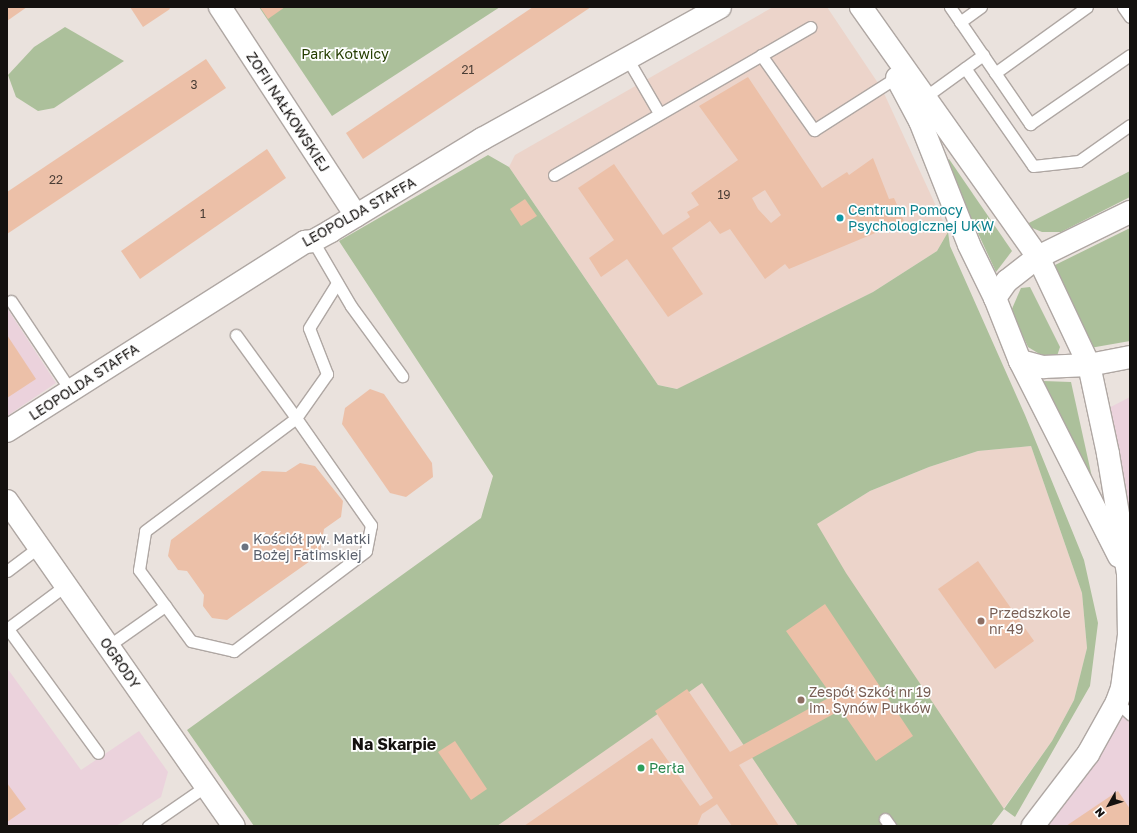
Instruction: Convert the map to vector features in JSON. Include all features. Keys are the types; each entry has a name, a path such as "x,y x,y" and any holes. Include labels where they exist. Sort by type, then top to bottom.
{"street":[{"name":"ZOFII NAŁKOWSKIEJ","path":"220,7 356,216"},
{"name":"LEOPOLDA STAFFA","path":"7,432 305,242 313,241 482,139 720,7"},
{"path":"860,7 1038,257 1089,365 1108,454 1129,582 1129,635 1124,708 1033,826"},
{"path":"860,7 920,121 969,245 995,298 1020,361 1129,582"},
{"path":"995,298 1007,281 1038,257 1130,212"},
{"path":"1020,361 1043,368 1089,365 1130,357"},
{"name":"OGRODY","path":"7,500 234,826"}],"lane":[{"path":"950,7 1030,124 1130,55"},
{"path":"960,22 981,7"},
{"path":"995,73 1087,7"},
{"path":"1123,7 1130,17"},
{"path":"554,174 810,27"},
{"path":"761,55 814,130 889,82"},
{"path":"925,97 982,55"},
{"path":"627,58 659,113"},
{"path":"965,68 1033,166 1078,161 1130,125"},
{"path":"313,241 337,283 402,376"},
{"path":"236,335 296,418 371,525 366,551 234,651 191,641 165,606 140,570 145,531 296,418 327,374 309,328 337,283"},
{"path":"11,301 71,391"},
{"path":"7,571 39,547"},
{"path":"66,585 7,629 98,753"},
{"path":"108,646 165,606"},
{"path":"148,826 206,786"}],"shaded area":[{"path":"773,7 827,7 882,89 948,232 937,251 873,292 678,389 658,385 509,167 515,155"},
{"path":"7,308 56,383 7,416"},
{"path":"1130,397 1130,558 1103,411"},
{"path":"1031,446 1082,593 1087,648 1074,700 1052,741 991,826 496,826 813,526 870,491 929,467 978,451"},
{"path":"7,668 81,770 139,731 168,772 161,797 116,826 7,826"},
{"path":"1130,681 1130,826 1046,826 1105,748 1126,708"}],"green space":[{"name":"Park Kotwicy","path":"259,7 500,7 332,116"},
{"path":"65,27 124,61 54,108 38,111 16,97 8,75 34,47"},
{"path":"488,155 509,167 658,385 677,389 873,292 937,251 948,232 950,246 1025,415 1084,560 1098,623 1090,686 1015,817 1004,809 991,826 798,826 702,683 497,826 254,826 187,730 481,518 493,476 339,241","holes":["1031,446 1082,593 1087,648 1074,700 1052,741 1004,809 846,573 817,524 870,491 929,467 978,451"]},
{"path":"949,159 1012,251 996,272 945,162"},
{"path":"1130,171 1130,197 1061,232 1042,232 1025,225"},
{"path":"1130,228 1130,341 1090,348 1051,267"},
{"path":"1030,287 1060,347 1057,356 1046,358 1028,347 1011,311 1021,288"},
{"path":"1043,381 1071,382 1097,500"}],"building":[{"path":"7,7 27,7 7,21"},
{"path":"130,7 169,7 170,9 143,27"},
{"path":"260,7 285,7 268,19"},
{"path":"533,7 591,7 363,159 346,133"},
{"path":"206,59 226,88 7,234 7,192"},
{"path":"748,77 822,188 847,172 849,175 873,158 889,199 894,198 904,221 789,269 785,264 765,279 730,229 720,234 710,221 672,248 703,294 668,317 627,259 601,277 589,258 614,240 578,188 614,164 663,235 690,217 687,212 699,205 691,193 738,160 699,106","holes":["765,190 781,215 771,223 758,209 752,198"]},
{"path":"267,149 286,178 140,279 121,251"},
{"path":"525,199 537,216 521,226 510,209"},
{"path":"7,335 36,379 7,398"},
{"path":"370,389 384,394 432,463 433,477 406,497 390,493 342,424 345,408"},
{"name":"Kościół pw. Matki Bożej Fatimskiej","path":"300,463 315,466 343,501 341,517 324,529 320,554 227,620 212,618 203,606 204,595 187,571 178,570 168,556 171,540 262,471 286,472"},
{"path":"978,561 1034,641 995,669 938,589"},
{"path":"825,604 913,736 876,761 841,710 739,765 779,826 732,826 717,804 702,814 697,826 524,826 652,738 700,806 713,798 655,711 687,689 730,752 832,696 786,631"},
{"path":"455,741 487,789 471,800 438,752"},
{"path":"7,783 26,809 7,822"},
{"path":"1118,791 1130,809 1130,826 1066,826"}],"place":[{"name":"Centrum Pomocy Psychologicznej UKW","path":"840,218"},
{"name":"Kościół pw. Matki Bożej Fatimskiej","path":"245,547"},
{"name":"Przedszkole nr 49","path":"981,621"},
{"name":"Zespół Szkół nr 19 im. Synów Pułków","path":"801,700"},
{"name":"Perła","path":"641,768"}],"district":[{"name":"Na Skarpie","path":"394,744"}]}
